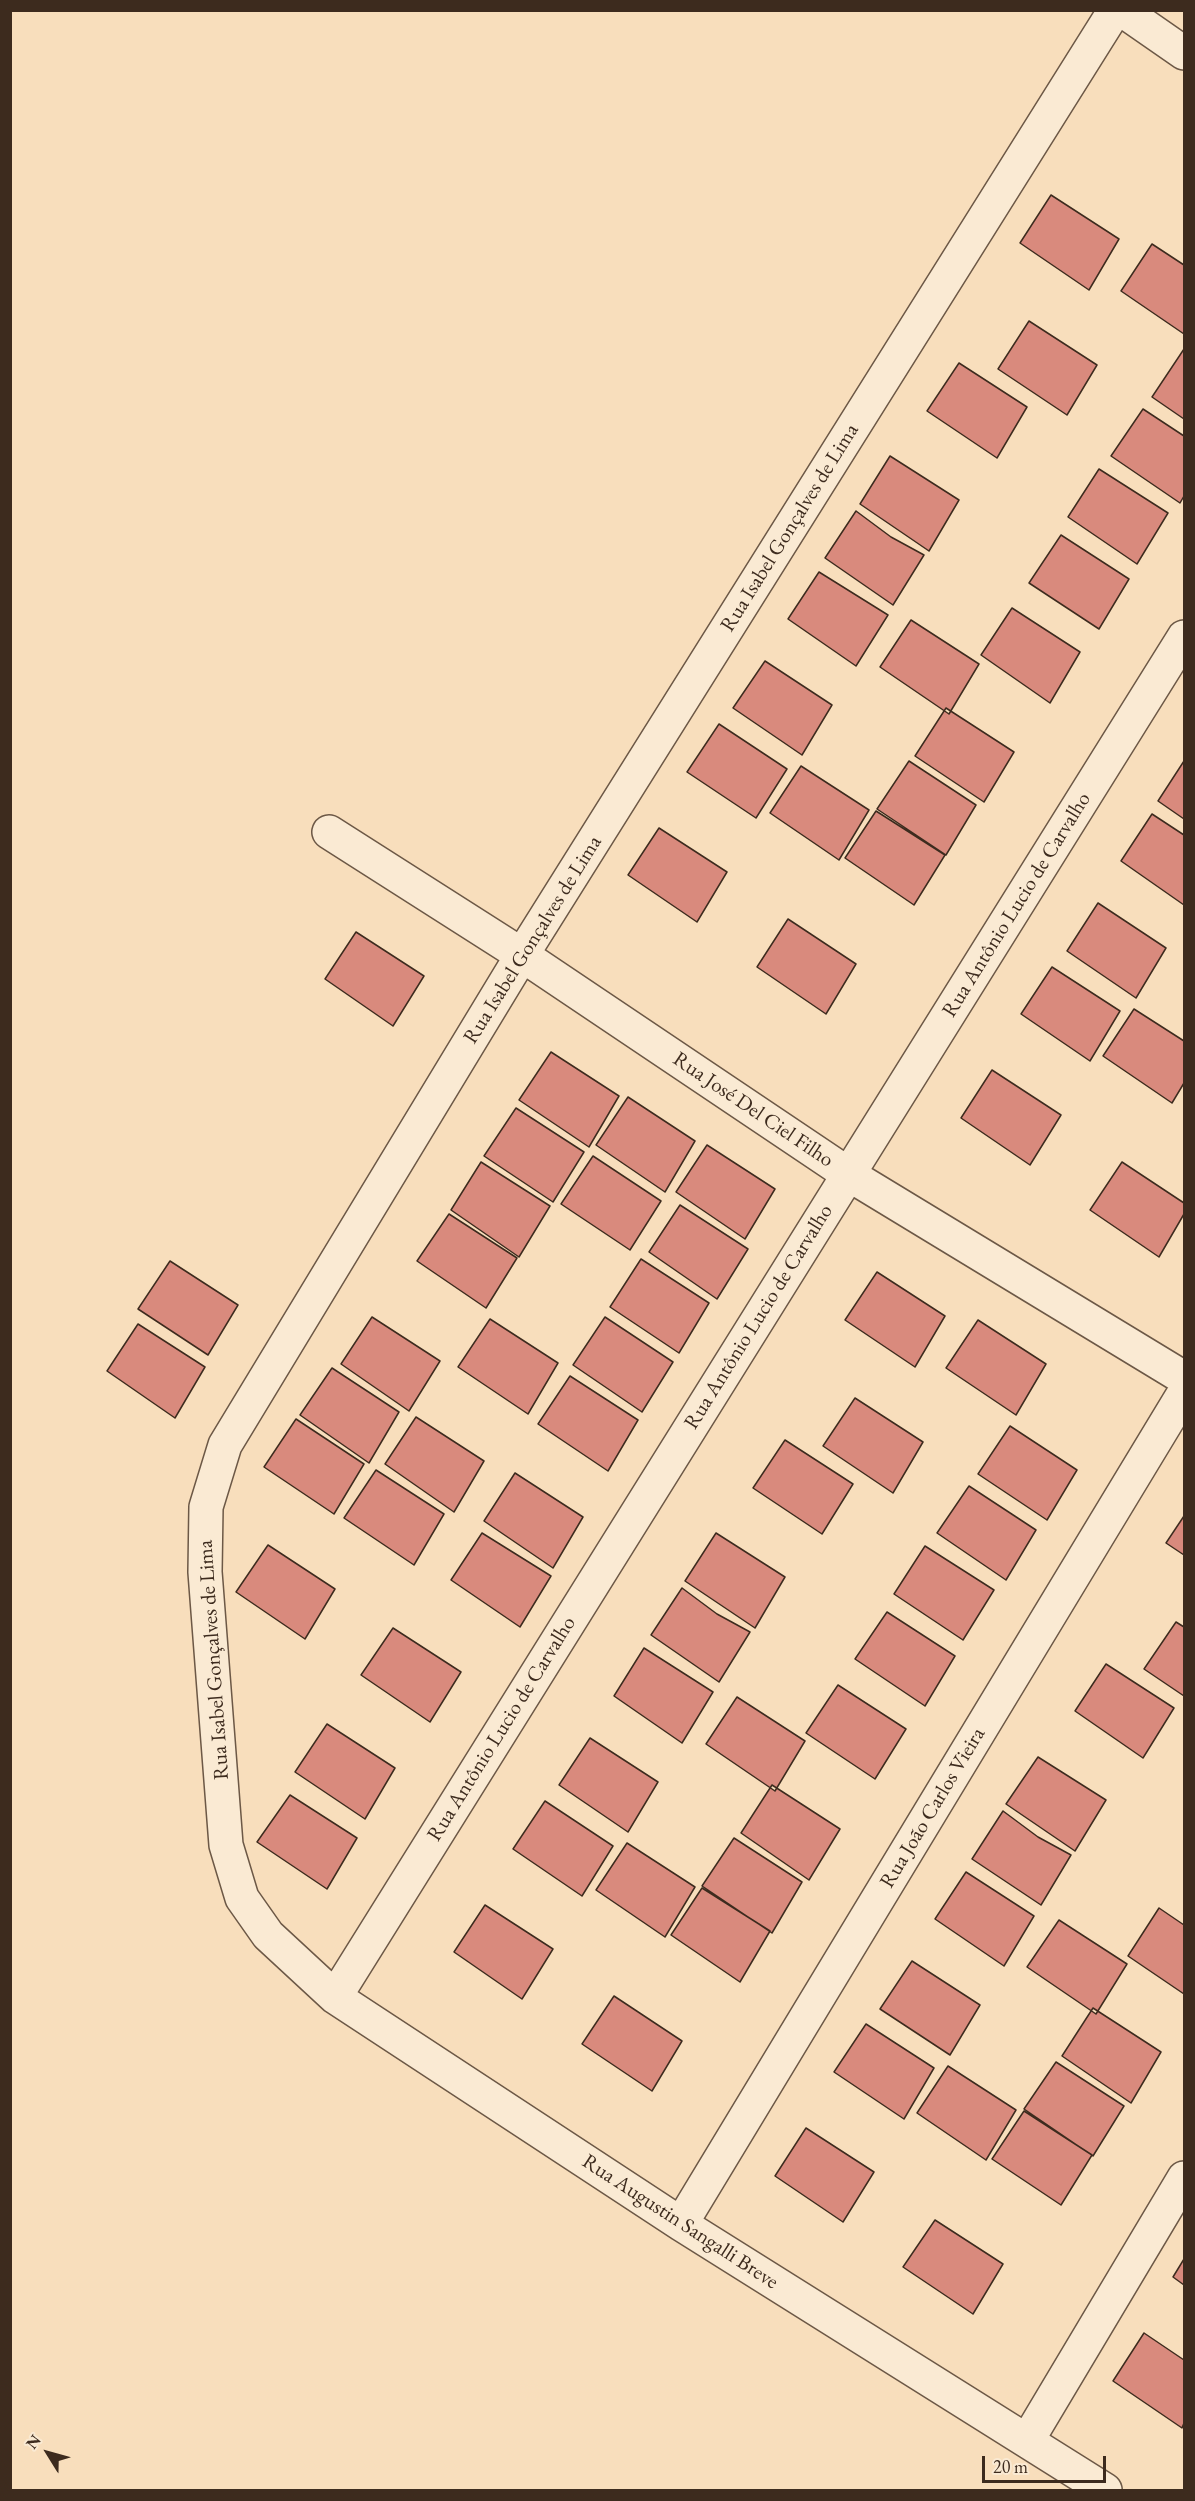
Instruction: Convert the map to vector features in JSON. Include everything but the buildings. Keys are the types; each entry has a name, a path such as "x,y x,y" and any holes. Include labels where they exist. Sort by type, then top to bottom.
{"street":[{"name":"Rua Isabel Gonçalves de Lima","path":"268,1935 242,1898 226,1845 205,1572 206,1507 225,1445 522,955 1115,10"},
{"path":"1122,10 1185,53"},
{"name":"Rua Antônio Lucio de Carvalho","path":"335,1997 1185,637"},
{"name":"Rua José Del Ciel Filho","path":"329,832 522,955 848,1174 1185,1378"},
{"name":"Rua João Carlos Vieira","path":"681,2224 1185,1393"},
{"name":"Rua Augustin Sangalli Breve","path":"268,1935 335,1997 681,2224 1106,2490"},
{"path":"1027,2441 1185,2178"}]}
